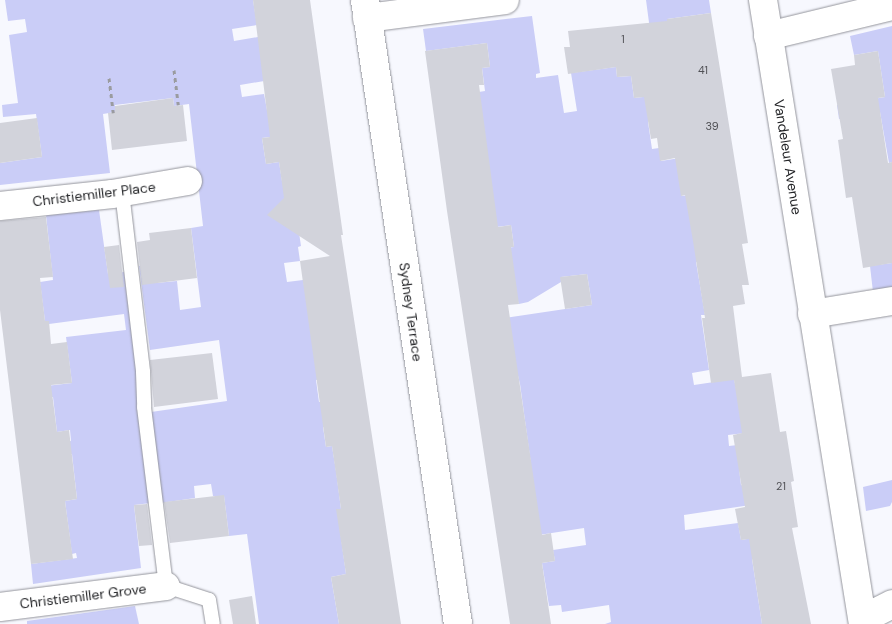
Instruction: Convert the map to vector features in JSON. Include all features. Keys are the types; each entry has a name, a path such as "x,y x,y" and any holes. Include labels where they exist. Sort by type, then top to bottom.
{"street":[{"path":"366,9 505,0"},
{"name":"Vandeleur Avenue","path":"763,0 812,314 863,621"},
{"path":"768,36 892,6"},
{"name":"Sydney Terrace","path":"366,9 458,624"},
{"name":"Christiemiller Place","path":"0,206 122,192 188,181"},
{"path":"812,314 892,301"},
{"name":"Christiemiller Grove","path":"0,607 166,586"},
{"path":"863,621 892,604"}],"lane":[{"path":"122,192 143,372 144,407 166,586 209,600 213,624"}],"path":[{"path":"174,70 178,105"},
{"path":"109,78 113,113"}],"shaded area":[{"path":"5,0 253,0 257,25 232,29 234,41 258,37 276,79 240,85 242,97 264,94 267,110 281,108 284,135 262,138 266,164 279,162 282,181 291,179 301,246 298,247 300,261 284,263 287,282 303,280 322,379 316,380 319,402 325,402 329,426 323,427 326,447 332,446 336,471 341,509 337,509 346,574 331,577 339,624 259,624 247,534 229,536 224,496 213,496 211,484 194,486 195,498 161,503 151,412 227,401 219,340 150,350 139,266 154,265 156,283 177,281 180,310 201,307 191,228 203,226 189,104 174,106 173,98 115,105 115,112 103,114 110,173 0,185 0,163 42,157 36,114 3,117 2,105 18,103 9,35 27,32 25,19 8,21"},
{"path":"646,0 709,0 711,13 667,19 670,37 648,122 652,149 659,148 661,161 692,156 681,196 698,194 720,258 696,262 705,315 701,315 709,370 692,373 694,385 734,379 745,433 728,435 729,446 746,444 750,467 739,469 741,485 783,500 684,515 685,530 738,523 741,540 753,538 756,558 752,559 762,624 605,624 611,622 609,605 562,612 561,605 549,606 542,563 555,561 553,550 586,545 584,528 526,537 531,464 520,384 504,318 592,305 587,274 561,277 561,282 528,302 519,304 499,249 514,247 511,225 496,227 466,94 485,91 482,68 490,67 487,43 426,51 423,29 532,16 540,73 536,74 536,78 558,75 564,113 577,111 571,73 616,67 617,77 631,76 634,98 643,97 652,45"},
{"path":"892,26 892,162 889,163 880,112 839,119 837,105 885,97 878,51 854,55 850,36"},
{"path":"99,210 108,274 124,272 138,386 151,503 134,505 141,568 33,584 31,564 77,558 76,553 72,554 65,501 77,499 72,454 38,457 37,445 71,441 70,430 57,432 53,397 30,399 29,388 72,383 66,337 126,330 124,314 49,324 49,321 45,321 40,282 53,280 46,215"},
{"path":"892,263 892,289 873,292 870,266"},
{"path":"892,480 892,502 890,506 866,511 863,487"},
{"path":"135,606 139,624 27,624 27,621"}],"building":[{"path":"253,0 310,0 343,235 341,235 401,624 339,624 331,577 346,574 336,509 341,509 332,446 326,447 300,261 330,256 267,215 284,198 279,162 266,164 262,138 270,137"},
{"path":"711,13 748,243 742,244 749,285 742,285 745,304 733,306 742,377 771,373 780,432 786,431 794,481 791,482 798,527 792,528 811,624 762,624 749,539 741,540 735,509 745,507 733,435 742,433 734,380 711,383 702,318 705,318 693,241 685,195 681,196 675,158 660,161 657,138 651,139 644,97 634,98 631,76 617,77 616,67 568,74 564,47 570,47 568,31 667,21 667,19"},
{"path":"487,43 490,67 482,68 484,85 479,85 498,227 511,225 514,247 511,247 519,304 508,305 542,535 551,533 555,561 542,563 551,624 510,624 447,211 425,51"},
{"path":"878,51 885,97 878,98 888,163 892,162 892,263 863,268 852,197 846,198 838,140 843,139 831,69 855,65 854,55"},
{"path":"173,98 174,106 183,105 187,141 112,150 108,113 115,112 115,106"},
{"path":"37,118 42,157 0,163 0,123"},
{"path":"46,217 53,277 40,278 45,321 49,321 51,344 67,342 72,383 51,385 57,432 69,430 77,499 65,501 73,559 31,564 0,310 0,221"},
{"path":"191,228 197,278 142,285 137,242 150,240 149,233"},
{"path":"119,245 124,287 110,288 104,247"},
{"path":"587,274 592,305 565,309 560,277"},
{"path":"212,353 218,399 154,407 150,360"},
{"path":"224,495 229,536 170,543 164,502"},
{"path":"147,504 152,545 139,546 134,505"},
{"path":"252,596 256,624 233,624 229,600"}]}
